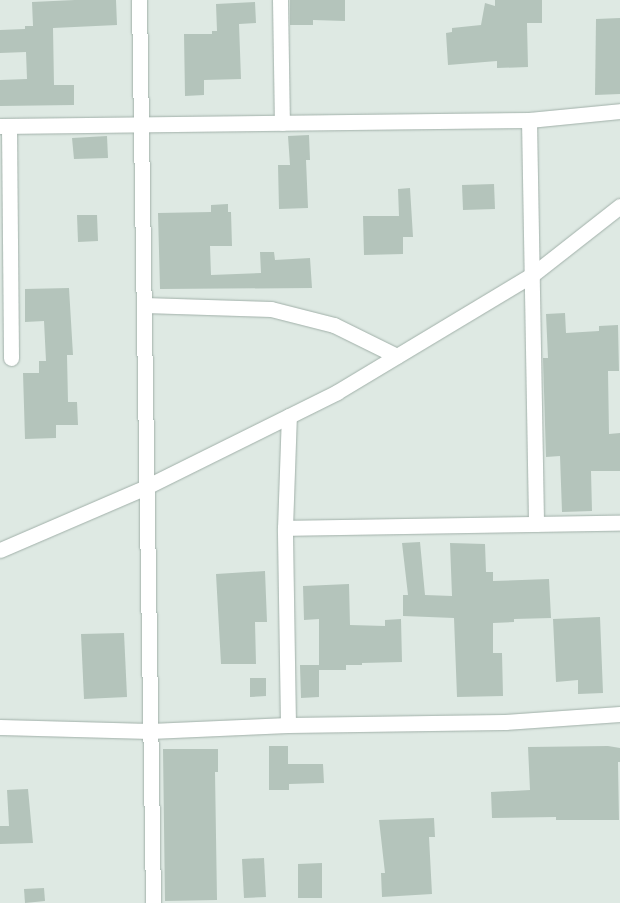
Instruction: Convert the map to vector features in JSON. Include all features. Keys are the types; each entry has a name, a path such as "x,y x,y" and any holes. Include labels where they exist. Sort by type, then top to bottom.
{"street":[{"path":"140,0 152,903"},
{"path":"280,0 282,122"},
{"path":"11,358 6,305 4,126 530,120 620,111"},
{"path":"530,120 536,524"},
{"path":"0,550 146,487 337,392 532,275 620,206"},
{"path":"144,305 271,309 334,325 398,356"},
{"path":"288,416 285,528 288,725"},
{"path":"285,528 620,523"},
{"path":"0,727 150,732 288,725 505,722 620,714"}],"building":[{"path":"116,0 117,25 53,28 54,85 74,85 74,105 0,106 0,80 27,79 26,52 0,53 0,30 25,29 25,26 33,26 32,2"},
{"path":"290,0 345,0 345,21 313,20 313,25 290,25"},
{"path":"495,0 542,0 542,23 527,23 528,67 497,68 497,61 448,65 446,33 452,32 452,28 481,25 485,3 495,6"},
{"path":"255,2 256,23 239,24 241,79 204,80 204,95 185,96 184,34 212,34 212,31 217,31 216,4"},
{"path":"620,18 620,94 595,95 596,19"},
{"path":"309,135 310,160 306,160 308,208 279,209 278,165 290,165 288,136"},
{"path":"107,136 108,158 74,159 72,138"},
{"path":"494,184 495,209 463,210 462,185"},
{"path":"410,188 413,237 403,237 403,254 364,255 363,216 399,216 398,189"},
{"path":"228,204 228,212 231,212 232,246 210,246 211,275 261,273 260,252 274,252 275,260 310,258 312,288 160,289 158,213 211,212 211,205"},
{"path":"77,215 97,215 98,241 78,242"},
{"path":"69,288 73,355 67,355 68,402 77,402 78,425 56,425 56,438 25,439 23,373 39,373 39,361 46,361 44,321 25,322 25,289"},
{"path":"565,313 566,333 599,331 599,326 618,325 619,371 608,371 609,434 620,433 620,471 591,471 592,511 562,512 560,456 546,457 543,358 548,358 546,314"},
{"path":"420,542 425,595 452,596 450,543 485,544 486,572 493,572 493,581 549,579 551,618 514,619 514,622 493,623 493,653 502,653 503,696 457,697 454,618 403,616 403,595 408,595 402,543"},
{"path":"265,571 267,622 255,622 256,664 221,664 216,574"},
{"path":"349,584 350,625 385,626 385,620 401,619 402,662 362,663 362,665 346,665 346,670 319,670 319,619 304,620 303,586"},
{"path":"600,617 603,693 578,694 578,680 556,682 553,619"},
{"path":"124,633 127,697 84,699 81,634"},
{"path":"300,665 319,665 319,697 301,698"},
{"path":"250,678 266,678 266,696 250,697"},
{"path":"269,746 288,746 288,764 323,764 324,783 289,784 289,790 269,790"},
{"path":"608,746 620,748 620,762 618,762 619,820 556,820 556,817 492,818 491,792 530,790 528,747"},
{"path":"163,749 218,749 218,772 215,772 217,900 165,901"},
{"path":"28,789 33,843 0,844 0,826 9,826 7,790"},
{"path":"434,818 435,837 429,837 432,894 382,897 381,873 385,873 379,820"},
{"path":"264,858 266,897 244,898 242,859"},
{"path":"322,863 322,898 298,898 298,864"},
{"path":"44,888 45,901 25,903 24,889"}]}
